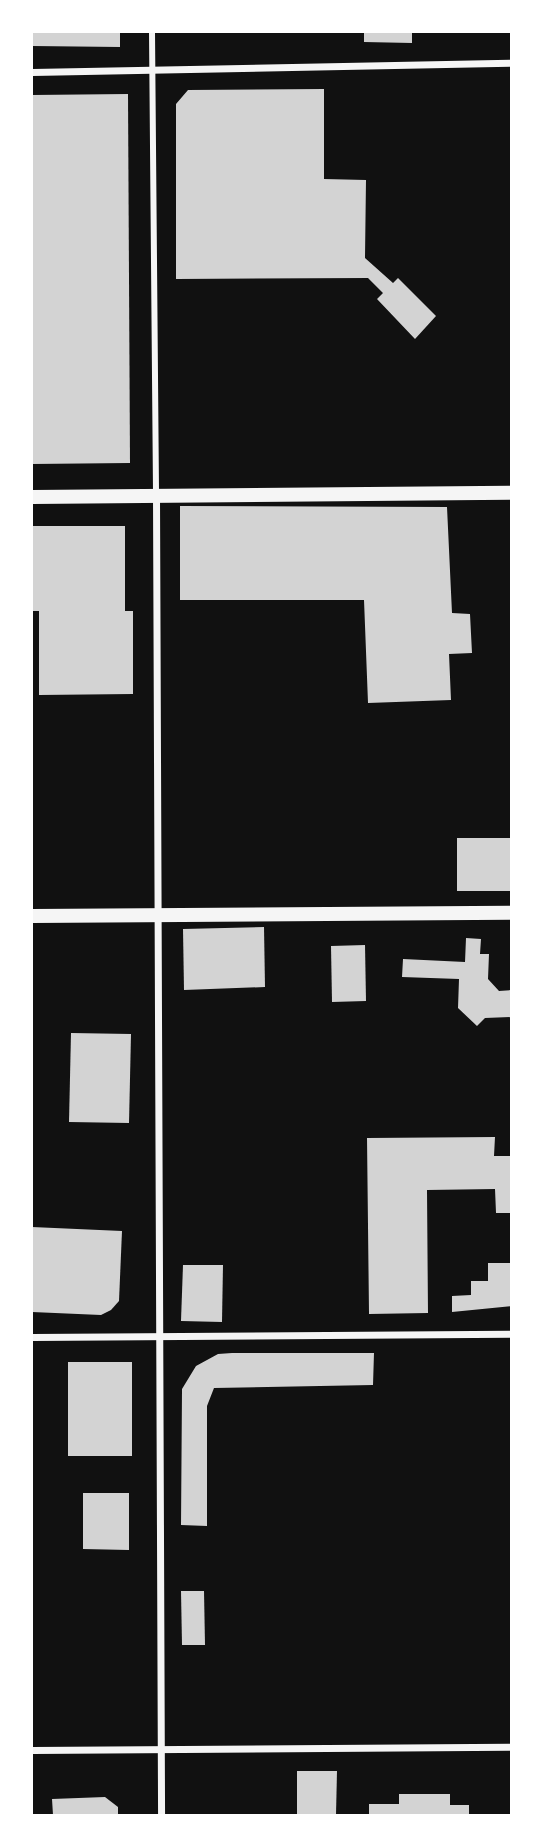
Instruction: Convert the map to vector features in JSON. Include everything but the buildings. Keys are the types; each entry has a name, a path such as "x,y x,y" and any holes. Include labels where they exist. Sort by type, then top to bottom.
{"main road":[{"path":"32,497 512,493"},
{"path":"32,916 512,913"}],"street":[{"path":"152,32 159,917 161,1815"},
{"path":"32,72 152,72 512,63"},
{"path":"32,1337 512,1334"},
{"path":"32,1750 512,1747"}]}
